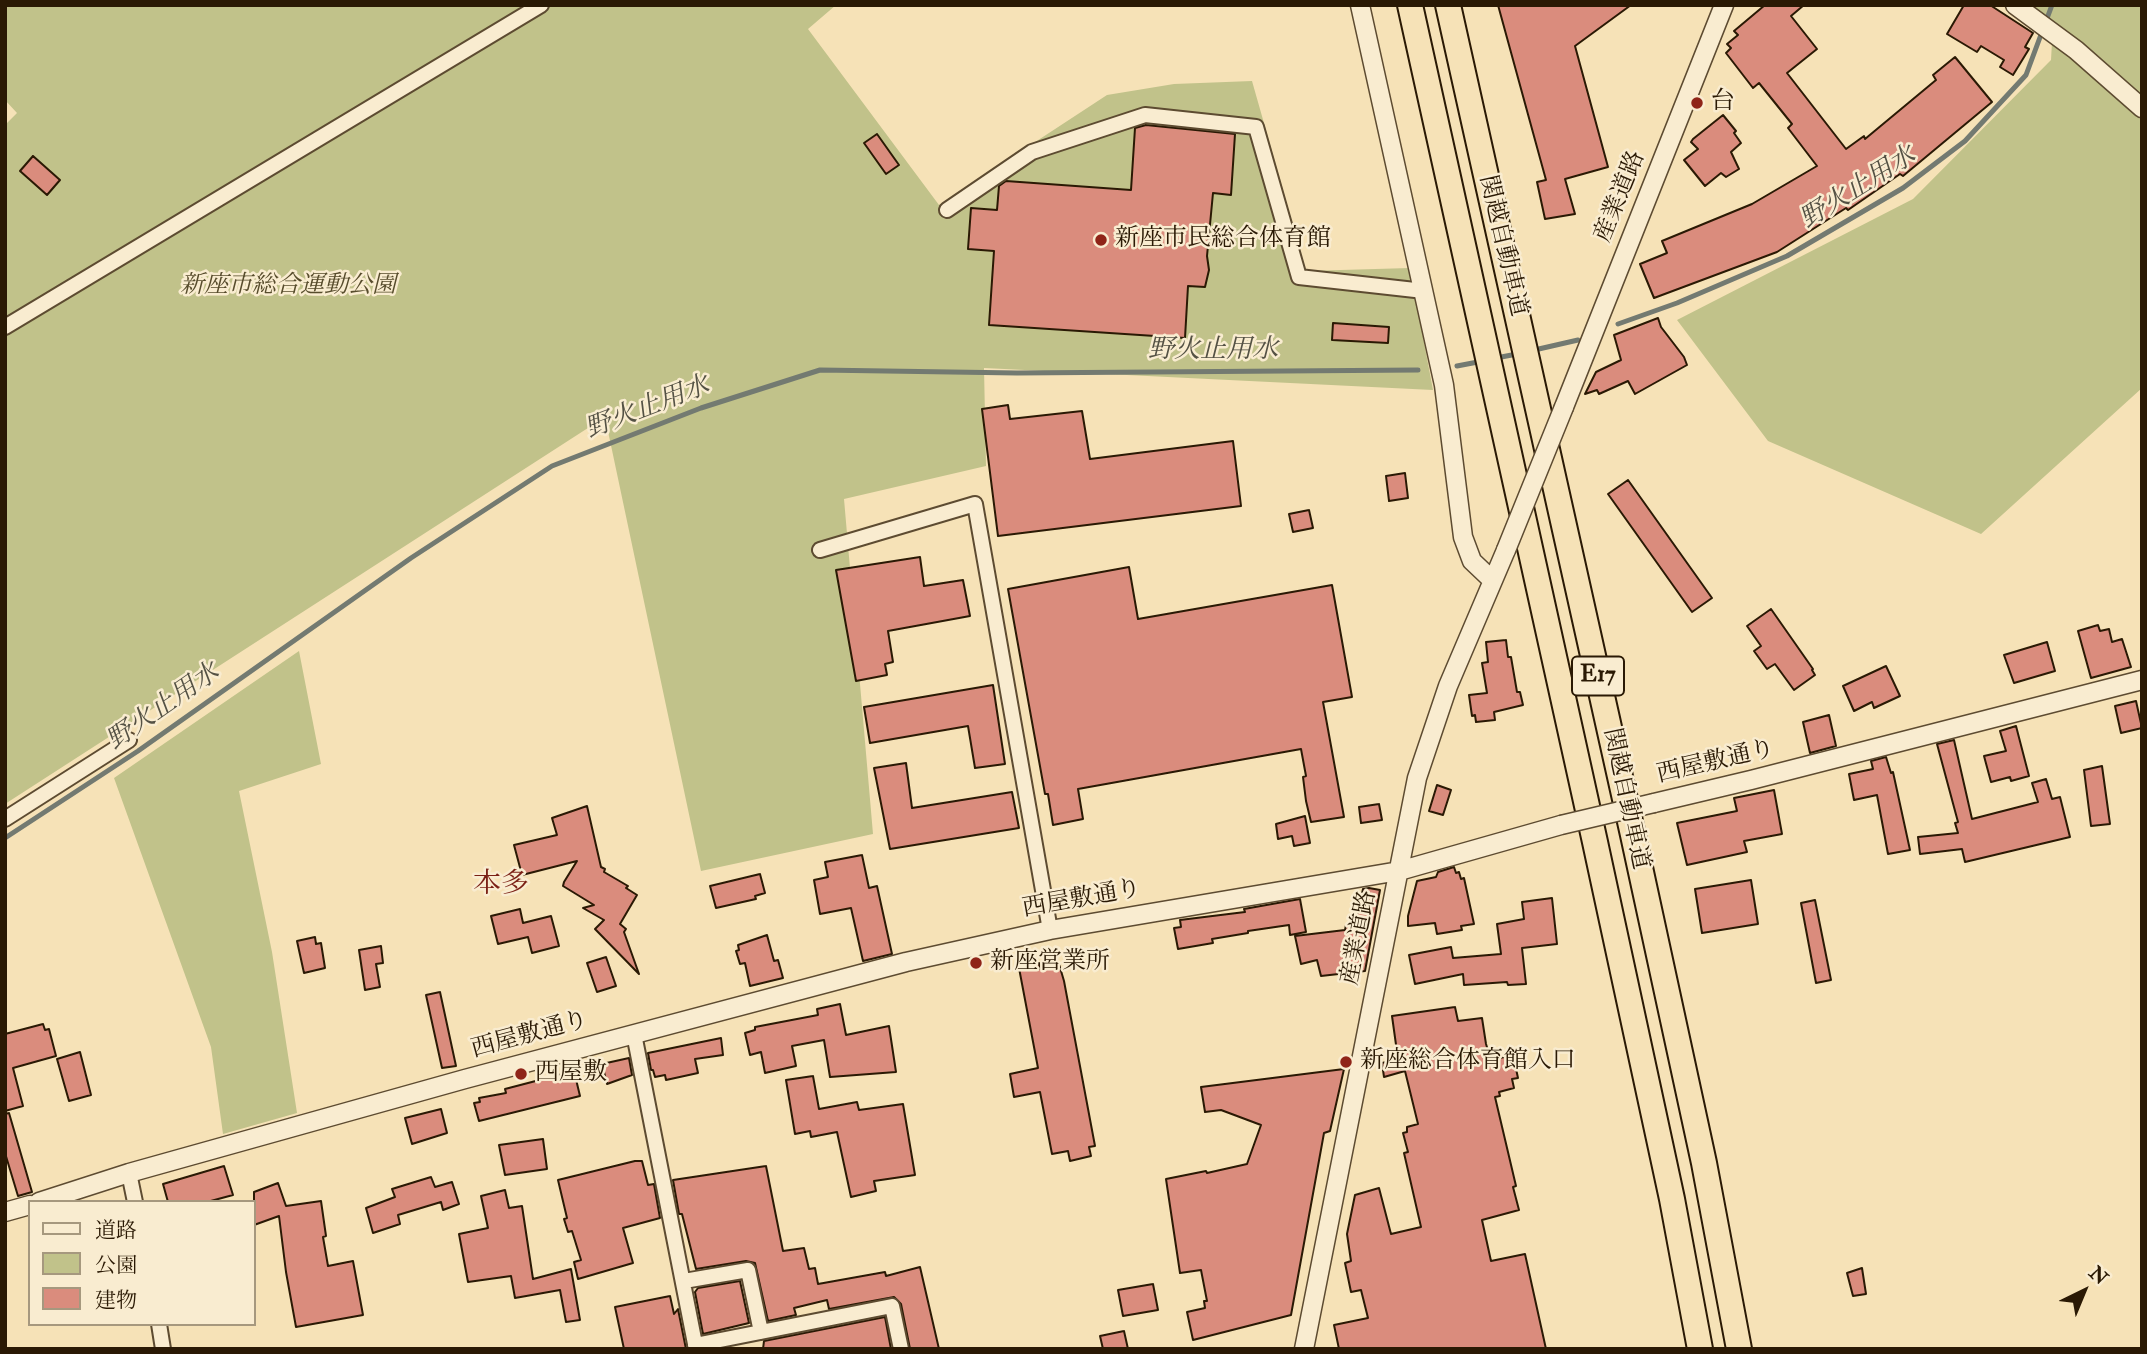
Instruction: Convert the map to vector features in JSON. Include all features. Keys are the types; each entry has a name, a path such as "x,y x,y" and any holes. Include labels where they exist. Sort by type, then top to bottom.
{"highway":[{"name":"関越自動車道","path":"1410,5 1595,842 1672,1199 1700,1349"},
{"name":"関越自動車道","path":"1448,5 1639,862 1704,1163 1739,1349"}],"street":[{"path":"5,327 541,5"},
{"path":"1360,5 1444,385 1463,537 1472,561 1492,580"},
{"name":"産業道路","path":"1304,1349 1417,778 1430,735 1724,5"},
{"path":"2021,7 2142,107"},
{"path":"947,210 1032,152 1145,115 1256,127 1298,277 1424,291"},
{"path":"820,550 975,504 1050,930"},
{"name":"西屋敷通り","path":"45,1200 129,1173 440,1086 906,962 1050,930 1399,871 1561,825 1751,780 2142,680"},
{"path":"5,819 129,740"},
{"path":"634,1034 696,1347 892,1306 901,1349"},
{"path":"129,1173 135,1200"},
{"path":"5,1212 28,1206"},
{"path":"684,1282 748,1270 761,1332"},
{"path":"159,1326 163,1349"}],"green space":[{"name":"新座市総合運動公園","path":"5,5 836,5 808,29 939,205 1107,95 1174,84 1252,81 1306,271 1410,268 1433,390 984,368 986,466 844,499 873,834 701,871 605,417 5,804 5,125 17,113 5,100"},
{"path":"2036,5 2142,5 2142,388 1981,534 1768,441 1677,320 1913,199 2051,60 2053,24 2035,8"},
{"path":"299,651 321,764 239,791 272,952 297,1113 223,1134 211,1047 114,778"}],"building":[{"path":"1498,5 1631,5 1575,46 1608,167 1565,179 1575,214 1545,219 1537,182 1546,180"},
{"path":"1765,5 1804,5 1791,16 1817,49 1787,73 1846,149 1864,136 1865,139 1936,80 1933,75 1955,57 1992,102 1903,176 1900,174 1848,210 1846,208 1777,252 1654,298 1640,264 1667,253 1662,241 1752,204 1817,166 1788,128 1792,124 1759,83 1753,88 1726,53 1731,48 1727,44 1738,35 1734,31"},
{"path":"1964,5 1990,5 2033,33 2025,47 2029,49 2013,75 2000,67 2004,60 1981,46 1977,52 1947,34"},
{"path":"1723,115 1736,131 1734,133 1741,143 1731,152 1739,169 1726,177 1721,173 1705,186 1684,160 1698,149 1691,142 1693,139"},
{"name":"新座市民総合体育館","path":"1146,125 1235,134 1231,195 1213,193 1207,256 1209,270 1205,287 1188,286 1185,338 989,325 994,251 968,249 971,208 997,210 999,186 1006,181 1131,190 1135,128"},
{"path":"877,134 899,165 886,174 864,143"},
{"path":"33,156 60,180 47,195 20,171"},
{"path":"1658,318 1661,327 1687,365 1635,394 1628,381 1599,394 1597,390 1585,394 1596,372 1621,360 1614,335"},
{"path":"1333,323 1389,327 1388,343 1332,340"},
{"path":"1008,405 1010,419 1082,411 1090,459 1233,441 1241,506 998,536 982,409"},
{"path":"1405,473 1408,498 1389,501 1386,476"},
{"path":"1628,480 1712,598 1692,612 1608,494"},
{"path":"1309,510 1313,528 1293,532 1289,514"},
{"path":"920,557 924,586 963,580 970,616 888,631 893,662 885,664 887,675 856,681 836,570"},
{"path":"1129,567 1138,619 1332,585 1352,697 1323,702 1344,817 1311,822 1306,801 1303,777 1306,776 1301,749 1078,789 1083,819 1053,825 1008,589"},
{"path":"1771,609 1815,675 1794,690 1775,664 1767,669 1754,651 1761,646 1747,626"},
{"path":"2098,625 2100,631 2109,629 2112,642 2122,639 2131,667 2091,678 2078,631"},
{"path":"1506,640 1517,692 1520,692 1523,705 1494,712 1495,720 1476,722 1475,715 1472,716 1469,695 1487,693 1482,663 1488,662 1486,642"},
{"path":"2047,642 2055,671 2014,683 2004,655"},
{"path":"1886,666 1900,696 1874,708 1872,702 1854,711 1843,686"},
{"path":"993,685 1005,764 975,768 968,726 870,743 864,707"},
{"path":"2136,701 2142,728 2121,733 2115,706"},
{"path":"1829,715 1836,746 1810,753 1803,722"},
{"path":"2016,726 2029,776 2011,781 2010,777 1991,782 1984,756 2006,751 2000,731"},
{"path":"1954,740 1972,819 2038,802 2032,783 2046,779 2052,799 2060,797 2070,837 1965,862 1962,849 1920,854 1918,837 1958,833 1955,823 1958,822 1937,744"},
{"path":"1886,757 1891,773 1893,772 1910,850 1888,854 1877,795 1854,800 1849,774 1873,769 1871,761"},
{"path":"906,763 912,808 1012,792 1019,828 890,849 874,768"},
{"path":"2102,766 2110,824 2091,826 2084,770"},
{"path":"1437,785 1451,790 1443,815 1429,811"},
{"path":"1774,790 1782,834 1744,841 1747,852 1687,865 1677,823 1737,811 1734,798"},
{"path":"1379,804 1382,820 1361,823 1359,807"},
{"path":"587,806 601,867 605,869 604,872 628,886 626,888 637,895 620,924 626,929 624,932 639,974 595,929 604,920 583,908 594,905 563,886 577,861 522,875 514,845 557,835 552,818"},
{"path":"1305,816 1310,843 1294,846 1292,836 1278,839 1276,824"},
{"path":"862,855 869,888 877,886 892,954 863,961 851,908 820,914 814,880 828,877 825,862"},
{"path":"1454,867 1461,879 1464,878 1474,924 1461,926 1462,930 1437,934 1435,923 1408,926 1417,881 1436,877 1438,872"},
{"path":"760,874 765,893 755,896 756,899 716,908 710,886"},
{"path":"1751,880 1758,924 1702,933 1695,889"},
{"path":"1363,889 1380,890 1365,971 1321,976 1317,960 1301,964 1295,936 1345,930 1346,925 1355,924"},
{"path":"1552,898 1557,944 1522,948 1526,984 1508,985 1507,982 1464,985 1463,974 1415,984 1409,955 1451,947 1453,958 1501,954 1497,924 1524,919 1522,902"},
{"path":"1300,899 1306,932 1290,935 1289,925 1248,931 1212,939 1213,943 1178,949 1174,928 1181,927 1180,920 1245,912 1244,909"},
{"path":"1815,900 1831,980 1816,983 1801,903"},
{"path":"520,909 523,923 551,916 559,946 532,953 528,937 498,944 491,916"},
{"path":"767,935 774,961 778,960 783,978 750,986 745,963 740,964 736,951 739,950 738,945"},
{"path":"315,937 316,944 321,943 325,968 304,973 297,941"},
{"path":"381,946 383,963 376,964 380,987 365,990 359,950"},
{"path":"606,957 616,986 597,992 587,963"},
{"path":"1039,963 1040,969 1059,964 1095,1146 1089,1147 1091,1156 1070,1161 1068,1151 1052,1154 1040,1092 1014,1097 1010,1074 1038,1068 1019,968"},
{"path":"440,992 456,1066 442,1068 426,995"},
{"path":"840,1004 846,1035 889,1026 896,1072 830,1077 824,1040 792,1046 796,1066 765,1073 761,1052 750,1055 745,1033 755,1030 755,1027 818,1015 817,1009"},
{"path":"1455,1007 1458,1021 1482,1018 1491,1060 1513,1055 1518,1078 1512,1079 1514,1088 1499,1092 1500,1096 1495,1097 1519,1210 1482,1220 1491,1261 1525,1254 1546,1349 1339,1349 1334,1325 1368,1318 1361,1290 1351,1292 1345,1263 1351,1261 1347,1234 1355,1195 1379,1188 1391,1234 1421,1227 1404,1153 1408,1152 1403,1133 1407,1132 1407,1127 1418,1124 1405,1071 1384,1077 1382,1063 1398,1059 1392,1016"},
{"path":"43,1024 45,1030 49,1029 56,1056 13,1068 23,1106 5,1111 5,1034"},
{"path":"721,1038 723,1055 695,1059 698,1073 666,1080 665,1075 655,1077 651,1070 648,1053"},
{"path":"80,1052 91,1095 69,1101 57,1059"},
{"path":"629,1058 632,1075 607,1084 602,1064"},
{"path":"1344,1069 1330,1131 1324,1133 1291,1315 1193,1340 1187,1312 1205,1308 1204,1301 1207,1301 1201,1270 1180,1273 1166,1179 1247,1164 1261,1125 1221,1110 1205,1112 1201,1087"},
{"path":"574,1071 580,1096 479,1121 474,1103 480,1102 479,1098 506,1093 505,1089"},
{"path":"813,1076 819,1109 857,1102 859,1110 903,1104 915,1175 874,1181 876,1191 851,1197 837,1132 811,1137 810,1131 795,1134 786,1080"},
{"path":"441,1109 447,1133 412,1144 405,1118"},
{"path":"9,1113 32,1192 18,1196 5,1153 5,1114"},
{"path":"543,1139 547,1169 505,1175 499,1145"},
{"path":"642,1161 648,1185 654,1184 660,1218 623,1228 633,1263 578,1279 574,1262 581,1260 572,1231 568,1232 564,1219 567,1218 558,1180"},
{"path":"224,1166 233,1195 214,1200 167,1200 163,1184"},
{"path":"766,1166 783,1251 804,1248 809,1269 815,1268 818,1284 885,1272 886,1276 920,1267 939,1349 910,1349 901,1304 894,1297 829,1309 827,1300 794,1308 796,1315 768,1321 755,1263 746,1261 696,1269 682,1214 679,1214 673,1180"},
{"path":"431,1177 435,1187 452,1182 459,1204 443,1210 441,1202 398,1215 400,1224 373,1233 366,1208 395,1197 392,1189"},
{"path":"278,1183 286,1206 321,1201 328,1266 353,1261 363,1315 296,1327 279,1216 256,1224 254,1192"},
{"path":"505,1190 509,1208 522,1206 533,1279 571,1269 580,1320 566,1322 560,1290 515,1298 511,1276 468,1282 459,1234 488,1228 481,1196"},
{"path":"1862,1268 1866,1294 1853,1296 1847,1273"},
{"path":"740,1281 749,1323 703,1334 695,1292 698,1288"},
{"path":"1153,1284 1158,1310 1123,1316 1118,1290"},
{"path":"670,1296 674,1314 678,1309 686,1349 624,1349 615,1307"},
{"path":"885,1317 891,1349 763,1349 764,1341"},
{"path":"1124,1331 1128,1349 1103,1349 1100,1336"}],"waterway":[{"name":"野火止用水","path":"1618,324 1677,303 1787,256 1903,188 1965,141 2026,75 2052,5"},
{"name":"野火止用水","path":"1530,351 1578,340"},
{"name":"野火止用水","path":"1496,358 1517,354"},
{"name":"野火止用水","path":"1457,366 1483,361"},
{"name":"野火止用水","path":"5,838 138,751 411,558 552,466 701,408 820,370 1017,373 1418,370"}],"place":[{"name":"台","path":"1697,103"},
{"name":"新座市民総合体育館","path":"1101,240"},
{"name":"新座営業所","path":"976,963"},
{"name":"新座総合体育館入口","path":"1346,1062"},
{"name":"西屋敷","path":"521,1074"}],"district":[{"name":"本多","path":"501,886"}]}
